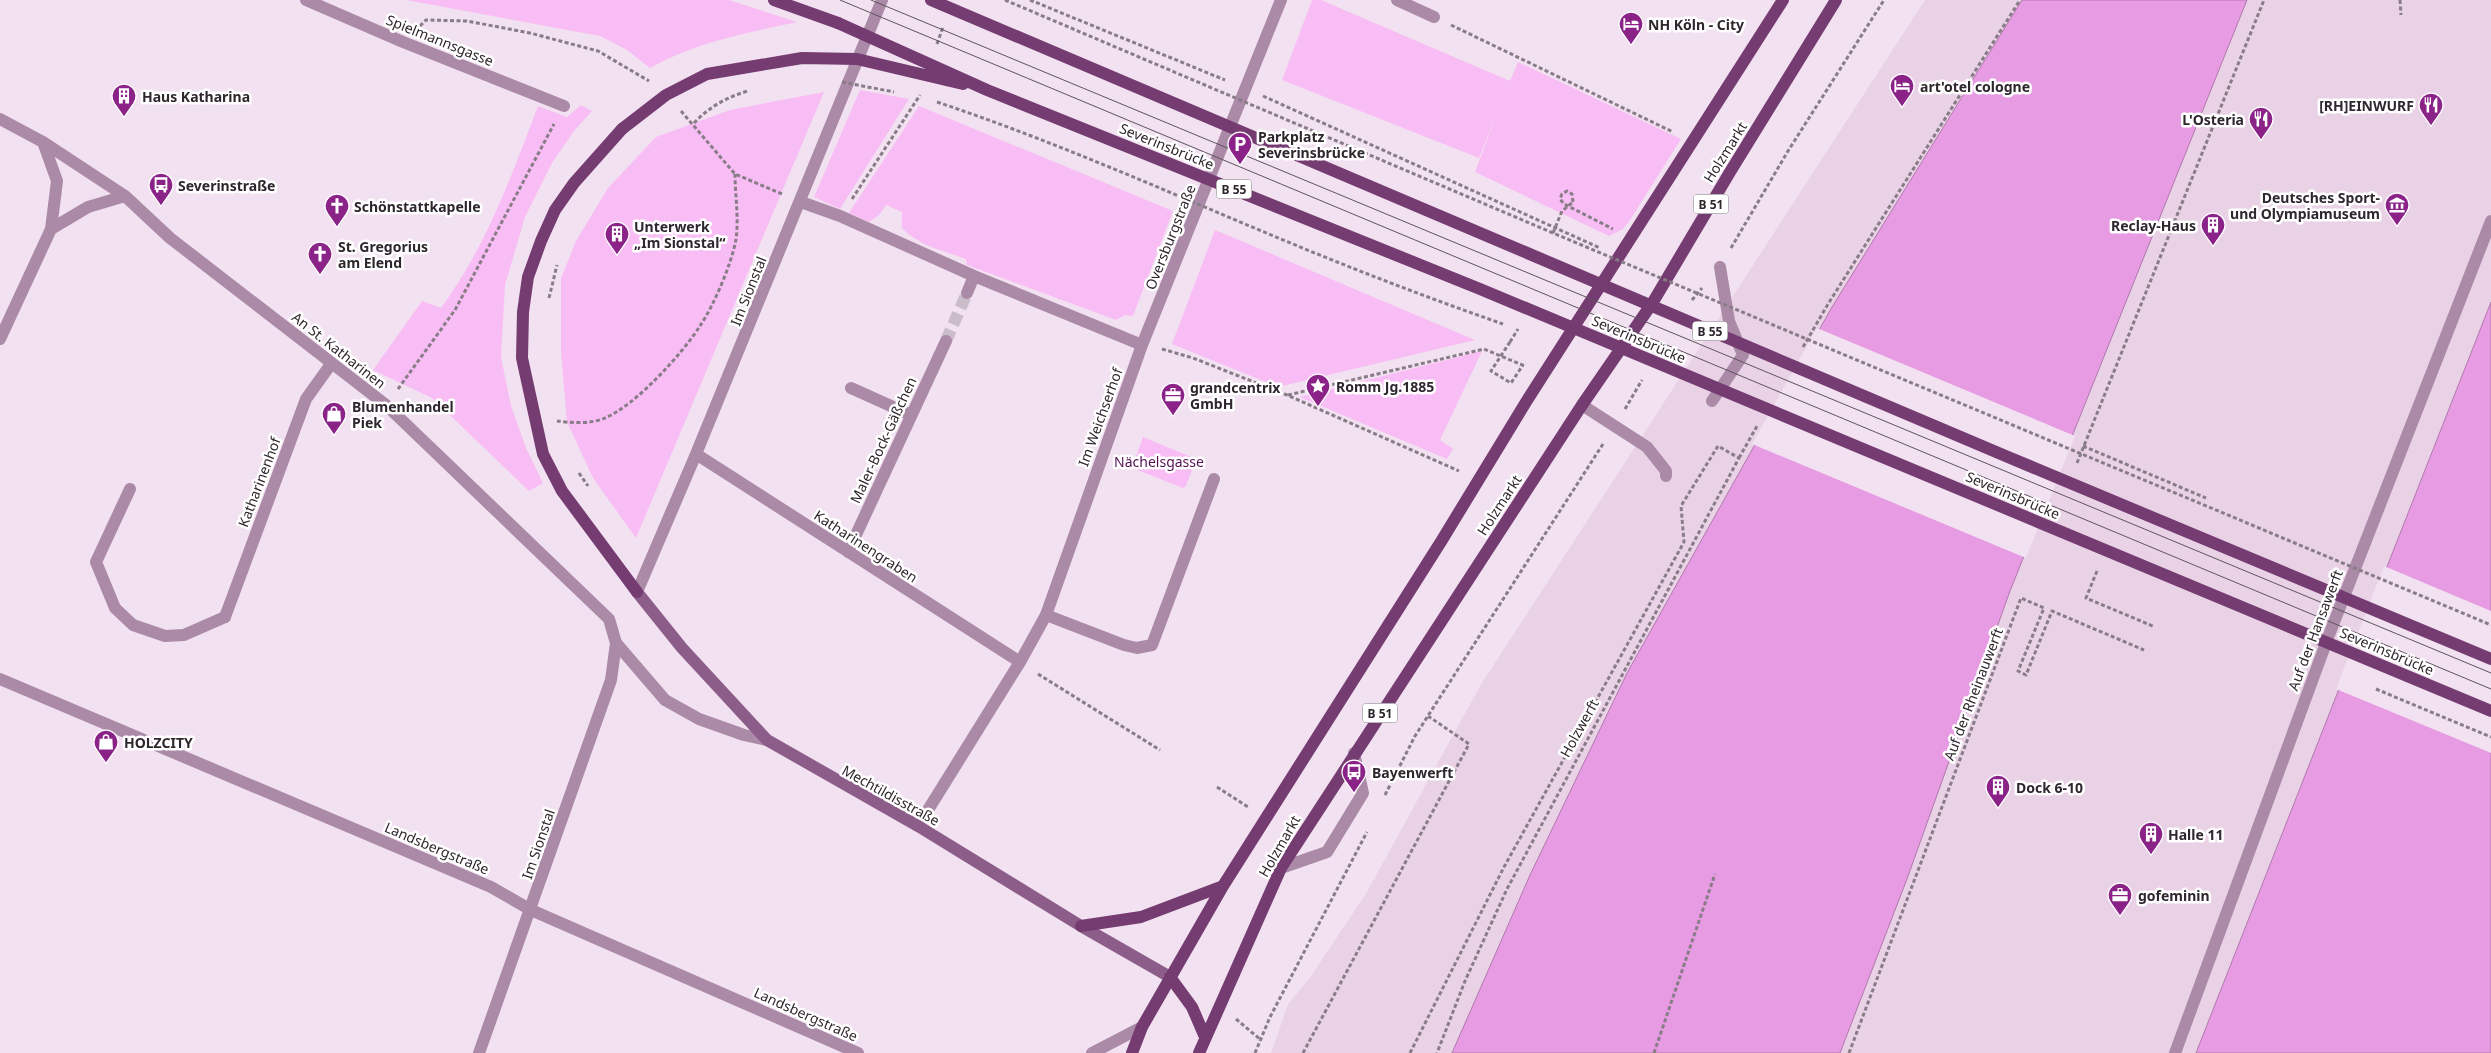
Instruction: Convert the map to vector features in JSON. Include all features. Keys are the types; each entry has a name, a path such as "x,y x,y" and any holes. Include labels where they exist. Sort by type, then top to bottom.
{"main road":[{"name":"Severinsbrücke","path":"774,0 838,23 987,90 1480,288 2491,711"},
{"name":"B 55","path":"931,0 1998,454 2491,659"},
{"name":"Holzmarkt","path":"1170,977 1223,886 1543,375 1783,0"},
{"name":"Holzmarkt","path":"1205,1037 1281,868 1354,752 1582,405 1653,302 1730,172 1836,0"},
{"path":"637,592 562,491 543,454 522,358 523,312 528,277 555,210 574,183 622,129 666,95 707,74 802,58 858,59 987,90"},
{"path":"1081,926 1141,917 1223,886"},
{"path":"1170,977 1192,1007 1205,1037"},
{"name":"B 51","path":"1132,1053 1142,1027 1170,977"},
{"name":"B 51","path":"1199,1053 1205,1037"}],"street":[{"name":"Spielmannsgasse","path":"306,0 403,42 564,106"},
{"name":"Im Sionstal","path":"637,592 801,202 882,0"},
{"name":"Oversburgstraße","path":"1142,345 1281,0"},
{"path":"1397,0 1434,17"},
{"name":"An St. Katharinen","path":"0,119 43,142 125,196 170,238 386,405 609,619 616,643 665,700 699,719 744,735 767,740"},
{"path":"0,338 51,229 57,181 43,142"},
{"path":"51,229 88,206 125,196"},
{"path":"801,202 840,216 974,276 1142,345"},
{"name":"Auf der Hansawerft","path":"2175,1053 2333,626 2491,221"},
{"path":"1712,401 1743,355 1729,321 1720,267"},
{"path":"967,292 974,276"},
{"name":"Maler-Bock-Gäßchen","path":"848,552 946,341"},
{"name":"Im Weichserhof","path":"918,826 1020,662 1046,615 1142,345"},
{"name":"Katharinenhof","path":"130,489 96,562 116,608 134,625 165,636 184,635 225,616 306,399 331,364"},
{"path":"851,388 911,416"},
{"path":"1582,405 1615,424 1647,447 1666,471 1666,476"},
{"name":"Katharinengraben","path":"696,454 1020,662"},
{"path":"1046,615 1124,645 1137,648 1152,645 1214,480"},
{"name":"Mechtildisstraße","path":"637,592 682,648 767,740 918,826 1081,926 1170,977"},
{"name":"Im Sionstal","path":"479,1053 611,680 616,643"},
{"name":"Landsbergstraße","path":"0,679 491,888 531,910 858,1053"},
{"path":"1281,868 1327,852 1363,793 1354,752"},
{"path":"1092,1053 1142,1027"}],"path":[{"path":"1005,0 1553,233 2491,625"},
{"path":"1030,0 1246,89 1618,256"},
{"path":"1691,302 1720,267 1788,151 1884,0"},
{"path":"1798,356 1833,296 2020,0"},
{"path":"2075,469 2264,0"},
{"path":"2400,0 2401,14"},
{"path":"1434,17 1692,140"},
{"path":"403,42 426,20 468,21 530,33 598,51 657,85"},
{"path":"840,82 895,92"},
{"path":"694,123 702,114 729,96 757,88"},
{"path":"913,94 928,99"},
{"path":"840,216 919,97"},
{"path":"935,101 1100,163 1414,293 1518,330 1491,371 1511,383 1523,365"},
{"path":"675,104 694,123 735,174 801,202"},
{"path":"386,405 455,310 564,106"},
{"path":"556,429 552,420 568,423 605,418 632,401 658,377 700,326 721,286 736,239 735,174"},
{"path":"1553,233 1562,211 1574,199 1572,194 1567,191 1562,194 1560,199 1567,204 1630,238"},
{"path":"547,306 560,256"},
{"path":"1142,345 1193,358 1287,396 1479,480"},
{"path":"1287,396 1484,350 1543,375"},
{"path":"1385,796 1415,736 1643,379"},
{"name":"Holzwerft","path":"1437,1053 1465,981 1506,889 1759,424"},
{"path":"1410,1053 1504,867 1684,542 1681,506 1718,446 1739,458"},
{"path":"2083,446 2206,498"},
{"path":"578,471 593,494"},
{"path":"2098,571 2086,598 2155,627"},
{"name":"Auf der Rheinauwerft","path":"1849,1053 2021,598 2044,608 2018,672 2026,675 2052,611 2144,650"},
{"path":"1020,662 1160,750"},
{"path":"1304,1053 1469,744 1428,716"},
{"path":"1217,787 1266,819"},
{"path":"1255,1053 1270,1017 1368,830"},
{"path":"1654,1053 1715,874"}],"shaded area":[{"path":"1925,0 2491,0 2491,302 2196,1053 1271,1053 1288,1004 1309,979 1367,892 1480,686"},
{"path":"2022,0 2247,0 2010,591 1907,879 1840,1053 1452,1053 1530,875 1627,673 1832,307"},
{"path":"2491,302 2491,1053 2196,1053"}],"green space":[{"path":"406,0 729,0 797,22 703,45 685,51 650,68 627,50 600,36"},
{"path":"1312,0 1321,0 1510,81 1518,62 1681,139 1630,220 1623,229 1609,236 1475,172 1497,114 1479,158 1282,80"},
{"path":"860,90 909,99 840,209 814,197"},
{"path":"824,92 636,538 593,478 567,422 561,351 561,278 576,241 608,188 656,137 730,110"},
{"path":"581,105 592,111 574,131 552,163 525,217 505,285 501,357 511,406 526,448 543,483 529,491 432,398 373,370 422,301 441,308 472,260 497,210 538,106 567,117"},
{"path":"919,106 1173,211 1133,316 1125,315 1116,320 967,265 966,259 932,247 909,234 902,228 902,212 886,205 879,215 869,222 849,213"},
{"path":"1215,230 1475,340 1278,387 1172,344"},
{"path":"1482,351 1440,440 1453,449 1447,459 1300,397"},
{"name":"Nächelsgasse","path":"1143,437 1196,459 1186,486 1183,488 1132,468"}],"pier":[{"path":"1817,328 2075,436 2026,558 1752,444"},
{"path":"2384,566 2491,611 2491,753 2336,689"}],"tunnel":[{"path":"946,341 967,293"}],"tram line":[{"path":"840,0 2491,689"},
{"path":"871,0 2491,673"}],"place":[{"name":"NH Köln - City","path":"1631,45"},
{"name":"art'otel cologne","path":"1902,107"},
{"name":"Haus Katharina","path":"124,117"},
{"name":"[RH]EINWURF","path":"2431,126"},
{"name":"L'Osteria","path":"2261,140"},
{"name":"Parkplatz Severinsbrücke","path":"1240,165"},
{"name":"Severinstraße","path":"161,206"},
{"name":"Deutsches Sport- und Olympiamuseum","path":"2397,226"},
{"name":"Schönstattkapelle","path":"337,227"},
{"name":"Reclay-Haus","path":"2213,246"},
{"name":"Unterwerk „Im Sionstal“","path":"617,255"},
{"name":"St. Gregorius am Elend","path":"320,275"},
{"name":"Romm Jg.1885","path":"1318,407"},
{"name":"grandcentrix GmbH","path":"1173,416"},
{"name":"Blumenhandel Piek","path":"334,435"},
{"name":"HOLZCITY","path":"106,763"},
{"name":"Bayenwerft","path":"1354,793"},
{"name":"Dock 6-10","path":"1998,808"},
{"name":"Halle 11","path":"2151,855"},
{"name":"gofeminin","path":"2120,916"}]}
